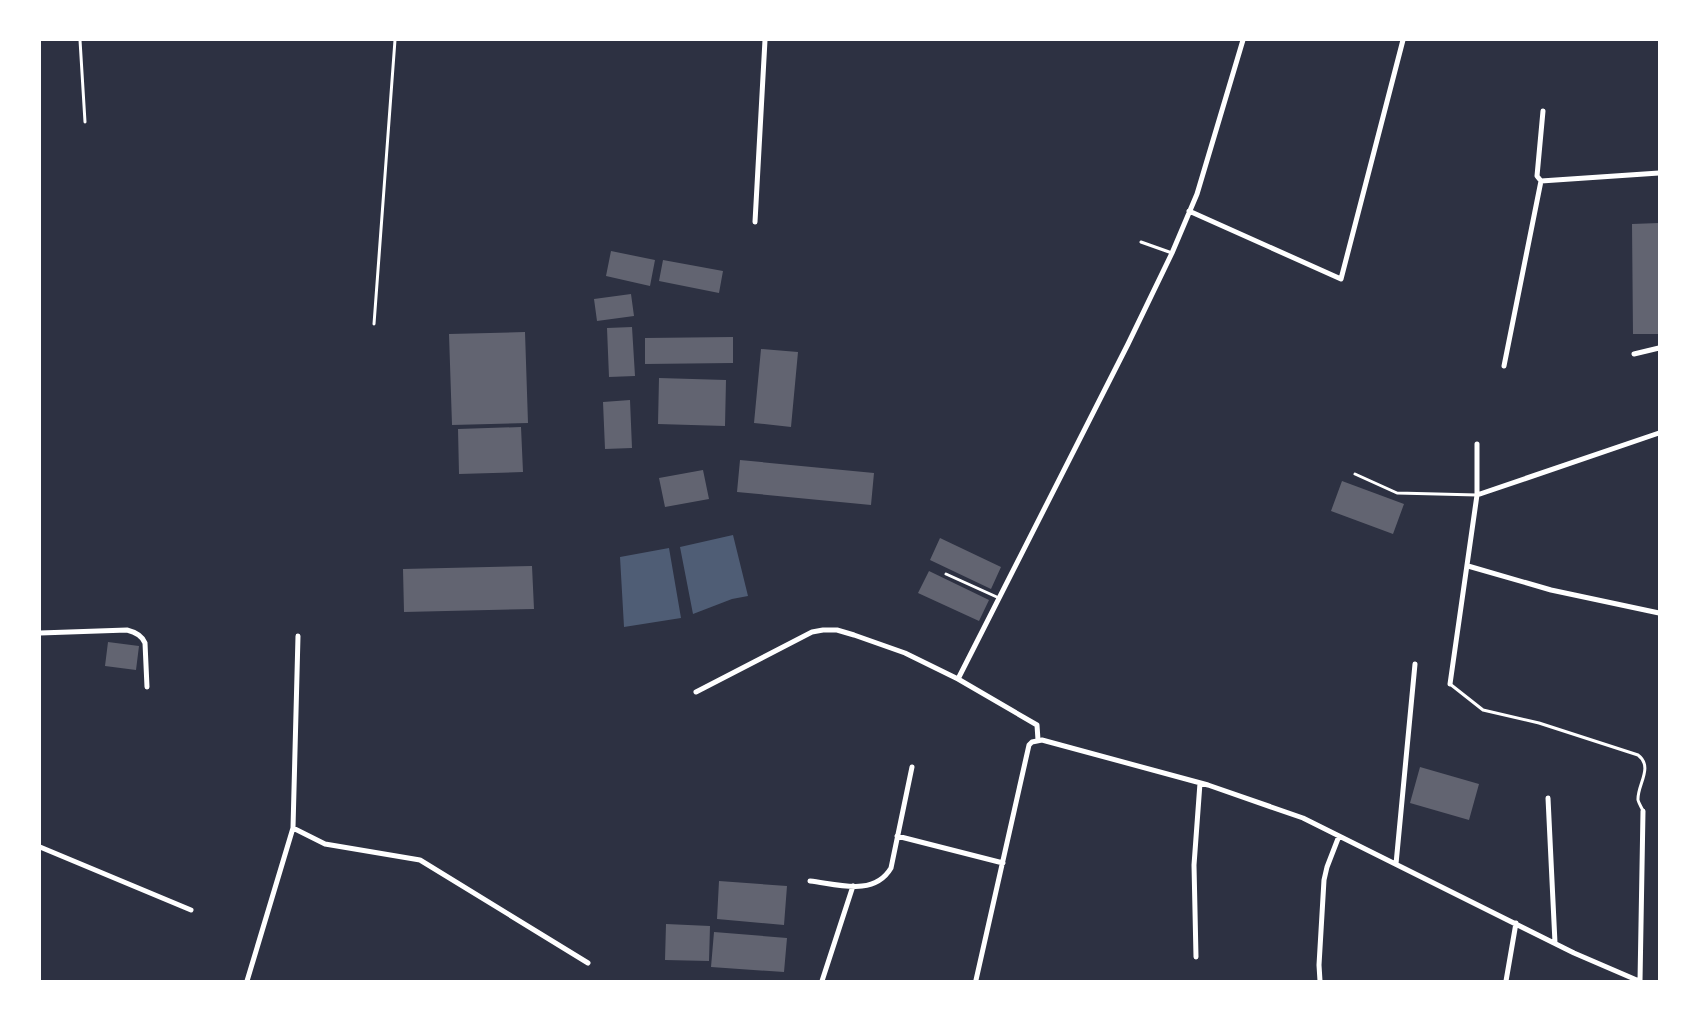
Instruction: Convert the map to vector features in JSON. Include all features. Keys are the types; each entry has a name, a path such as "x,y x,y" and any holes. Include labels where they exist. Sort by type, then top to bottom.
{"street":[{"path":"755,222 765,40"},
{"path":"958,678 1128,344 1172,253 1197,194 1243,40"},
{"path":"1189,211 1341,279 1403,40"},
{"path":"1504,366 1541,181 1537,176 1543,111"},
{"path":"1541,181 1659,173"},
{"path":"1634,354 1659,348"},
{"path":"1478,495 1659,432"},
{"path":"1450,684 1478,495 1477,444"},
{"path":"1468,566 1551,590 1659,613"},
{"path":"40,633 127,630 134,632 143,638 146,643 147,687"},
{"path":"696,692 800,638 823,630 837,630 854,634 904,653 958,678 1037,725 1038,740"},
{"path":"247,981 293,828 298,636"},
{"path":"1396,864 1415,664"},
{"path":"976,980 1030,745 1038,740 1200,783 1303,818 1600,965 1640,981 1644,811"},
{"path":"810,880 865,886 873,884 886,876 891,868 912,767"},
{"path":"1196,957 1194,865 1200,783"},
{"path":"1548,798 1555,943"},
{"path":"293,828 326,844 420,860 588,963"},
{"path":"897,836 1003,863"},
{"path":"1320,981 1319,965 1324,880 1326,867 1339,836"},
{"path":"40,847 192,910"},
{"path":"822,981 853,886"},
{"path":"1506,981 1516,923"}],"lane":[{"path":"80,40 85,122"},
{"path":"374,324 394,40"},
{"path":"1141,242 1172,253"},
{"path":"1355,474 1397,492 1478,495"},
{"path":"946,574 999,598"},
{"path":"1450,684 1482,710 1539,723 1641,757 1645,766 1638,800 1644,811"}],"water":[{"path":"733,535 748,596 732,599 693,614 680,547"},
{"path":"669,548 681,618 624,627 620,557"}],"building":[{"path":"1659,223 1659,334 1633,334 1632,224"},
{"path":"611,251 655,260 650,286 606,276"},
{"path":"663,260 723,271 719,293 659,281"},
{"path":"631,294 634,316 597,321 594,299"},
{"path":"632,327 635,376 609,377 607,328"},
{"path":"525,332 528,423 452,425 449,334"},
{"path":"733,337 733,363 645,364 645,338"},
{"path":"761,349 798,352 791,427 754,423"},
{"path":"659,378 726,380 725,426 658,424"},
{"path":"630,400 632,448 605,449 603,402"},
{"path":"521,427 523,472 459,474 458,429"},
{"path":"740,460 874,473 871,505 737,492"},
{"path":"703,470 709,499 665,507 659,478"},
{"path":"1342,481 1404,504 1393,534 1331,511"},
{"path":"940,538 1001,567 991,589 930,560"},
{"path":"532,566 534,609 404,612 403,569"},
{"path":"929,571 989,600 979,621 918,593"},
{"path":"108,642 139,646 136,670 105,666"},
{"path":"1420,767 1479,784 1469,820 1410,803"},
{"path":"719,881 787,886 784,925 717,919"},
{"path":"666,924 710,926 709,961 665,960"},
{"path":"714,932 787,938 784,972 711,967"}]}
